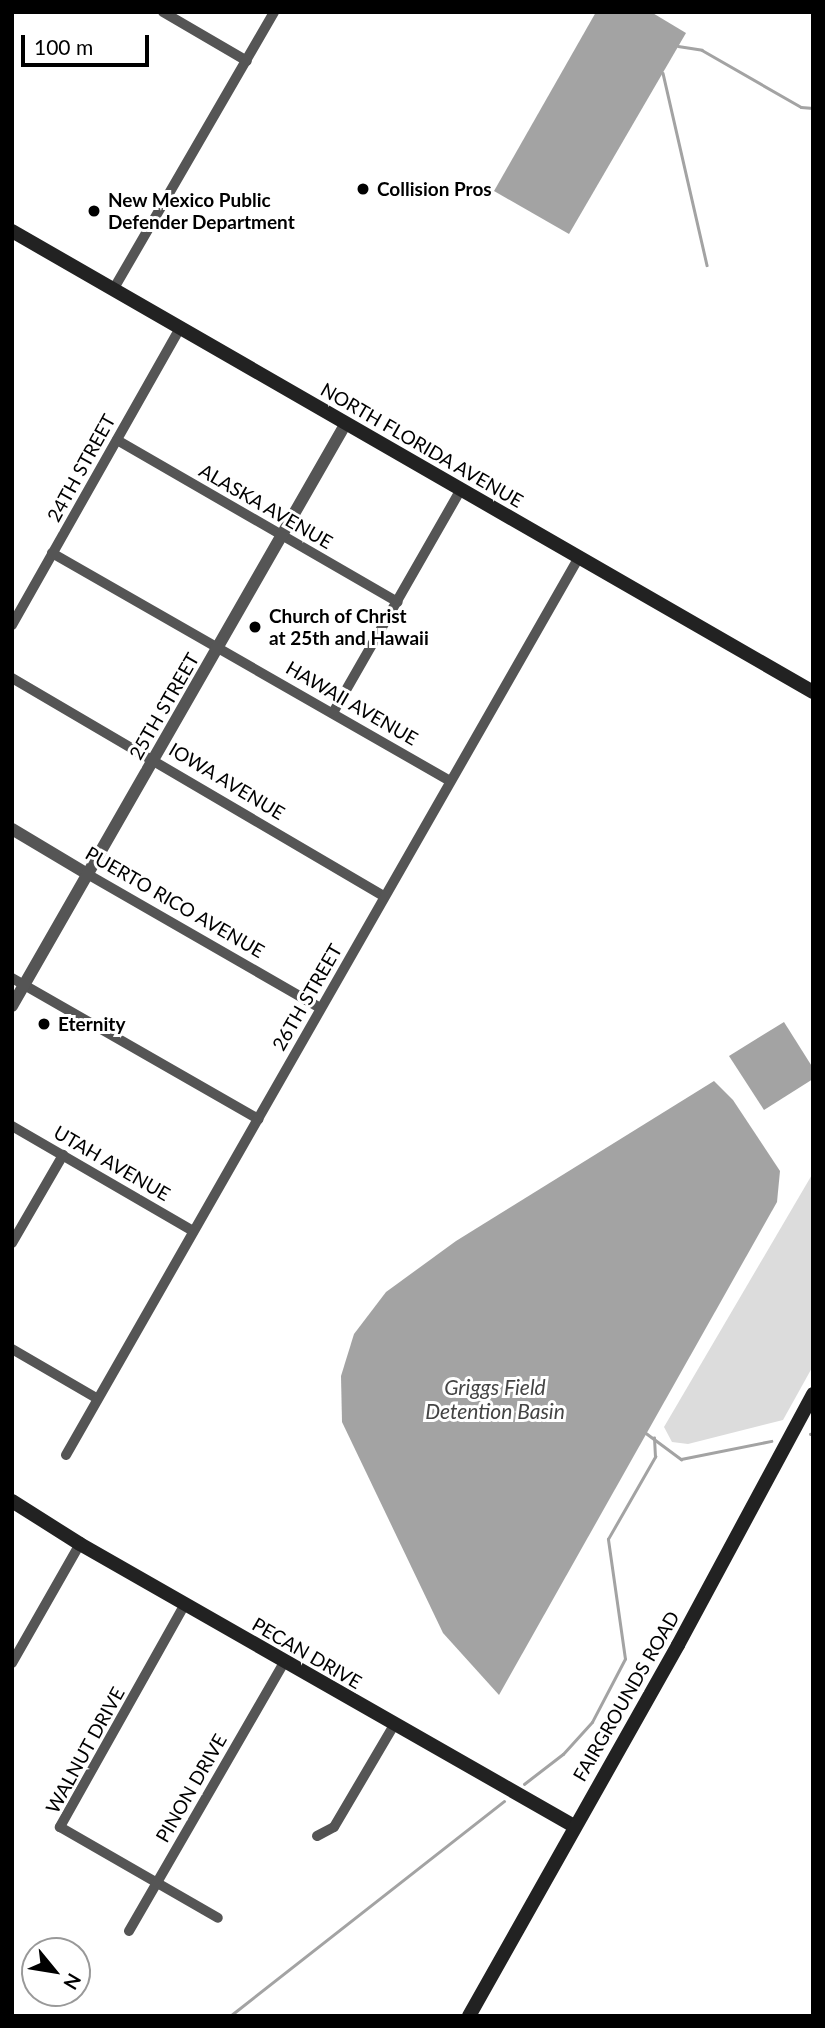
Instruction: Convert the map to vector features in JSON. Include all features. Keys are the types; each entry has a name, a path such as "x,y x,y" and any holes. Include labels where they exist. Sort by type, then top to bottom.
{"main road":[{"name":"NORTH FLORIDA AVENUE","path":"12,230 813,692"},
{"name":"FAIRGROUNDS ROAD","path":"469,2016 678,1645 813,1394"},
{"name":"PECAN DRIVE","path":"16,1506 574,1826"}],"street":[{"path":"163,12 247,61"},
{"path":"113,290 274,12"},
{"name":"24TH STREET","path":"12,625 180,328"},
{"name":"25TH STREET","path":"12,1006 220,648 346,423"},
{"name":"ALASKA AVENUE","path":"117,440 398,602"},
{"path":"334,711 461,489"},
{"name":"HAWAII AVENUE","path":"52,553 334,711 450,781"},
{"name":"26TH STREET","path":"66,1455 579,557"},
{"name":"IOWA AVENUE","path":"12,678 156,759 384,896"},
{"name":"PUERTO RICO AVENUE","path":"12,829 320,1008"},
{"path":"12,978 258,1119"},
{"name":"UTAH AVENUE","path":"12,1126 194,1231"},
{"path":"12,1243 63,1155"},
{"path":"12,1349 98,1399"},
{"path":"12,1663 80,1544"},
{"name":"WALNUT DRIVE","path":"185,1604 60,1827 218,1918"},
{"name":"PINON DRIVE","path":"129,1931 284,1662"},
{"path":"317,1836 334,1827 394,1725"}],"shaded area":[{"path":"813,1173 813,1366 783,1420 688,1444 672,1442 664,1427"}],"water":[{"path":"596,12 651,12 686,33 569,234 494,191"},
{"path":"784,1022 813,1068 813,1079 764,1110 729,1056"},
{"name":"Griggs Field Detention Basin","path":"714,1081 733,1100 780,1171 777,1202 499,1695 443,1633 342,1422 341,1376 354,1334 386,1292 456,1241"}],"waterway":[{"path":"678,46 702,50 801,107 813,108"},
{"path":"663,73 707,265"},
{"path":"646,1433 681,1459 771,1441"},
{"path":"524,1784 563,1754 592,1722 625,1659 608,1539 655,1457 654,1438"},
{"path":"230,2016 504,1801"}],"place":[{"name":"Collision Pros","path":"363,189"},
{"name":"New Mexico Public Defender Department","path":"94,211"},
{"name":"Church of Christ at 25th and Hawaii","path":"255,627"},
{"name":"Eternity","path":"44,1024"}]}
